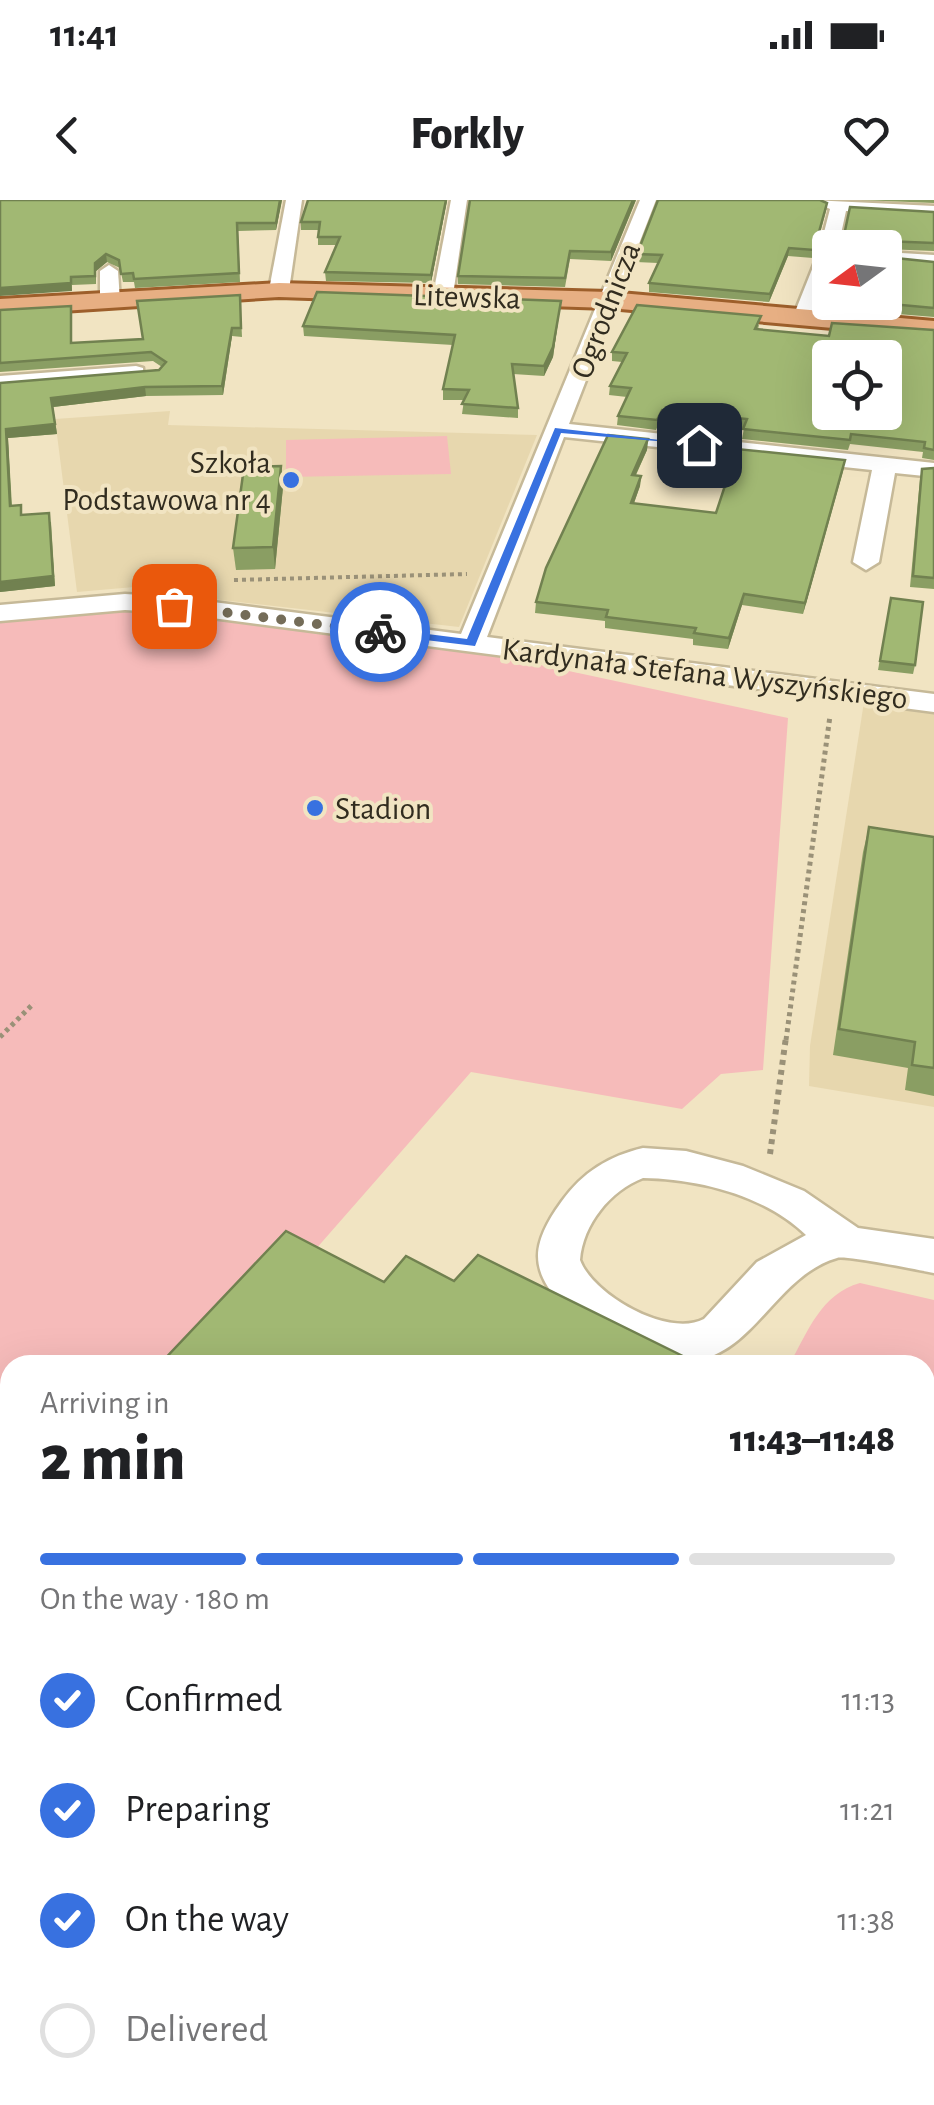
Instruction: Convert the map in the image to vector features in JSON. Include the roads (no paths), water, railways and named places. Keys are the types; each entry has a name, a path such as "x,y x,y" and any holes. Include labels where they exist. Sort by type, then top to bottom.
{"main road":[{"name":"Litewska","path":"0,307 280,290 609,300 934,329"}],"street":[{"path":"280,290 294,200"},
{"path":"444,295 460,200"},
{"name":"Ogrodnicza","path":"471,643 648,200"},
{"path":"819,200 839,206 934,210"},
{"path":"834,230 839,206"},
{"path":"902,258 934,261"},
{"path":"109,272 110,300"},
{"path":"804,318 812,297"},
{"path":"0,382 154,371"},
{"path":"558,430 934,470"},
{"path":"866,562 885,465"},
{"name":"Kardynała Stefana Wyszyńskiego","path":"0,612 125,602 934,703"},
{"path":"839,1239 784,1264 722,1331 692,1343 633,1326 600,1310 566,1283 558,1258 567,1230 589,1196 615,1172 637,1163 686,1165 764,1190 812,1216 839,1239 934,1256"}],"place":[{"name":"Szkoła Podstawowa nr 4","path":"291,480"},
{"name":"Stadion","path":"315,808"}]}
